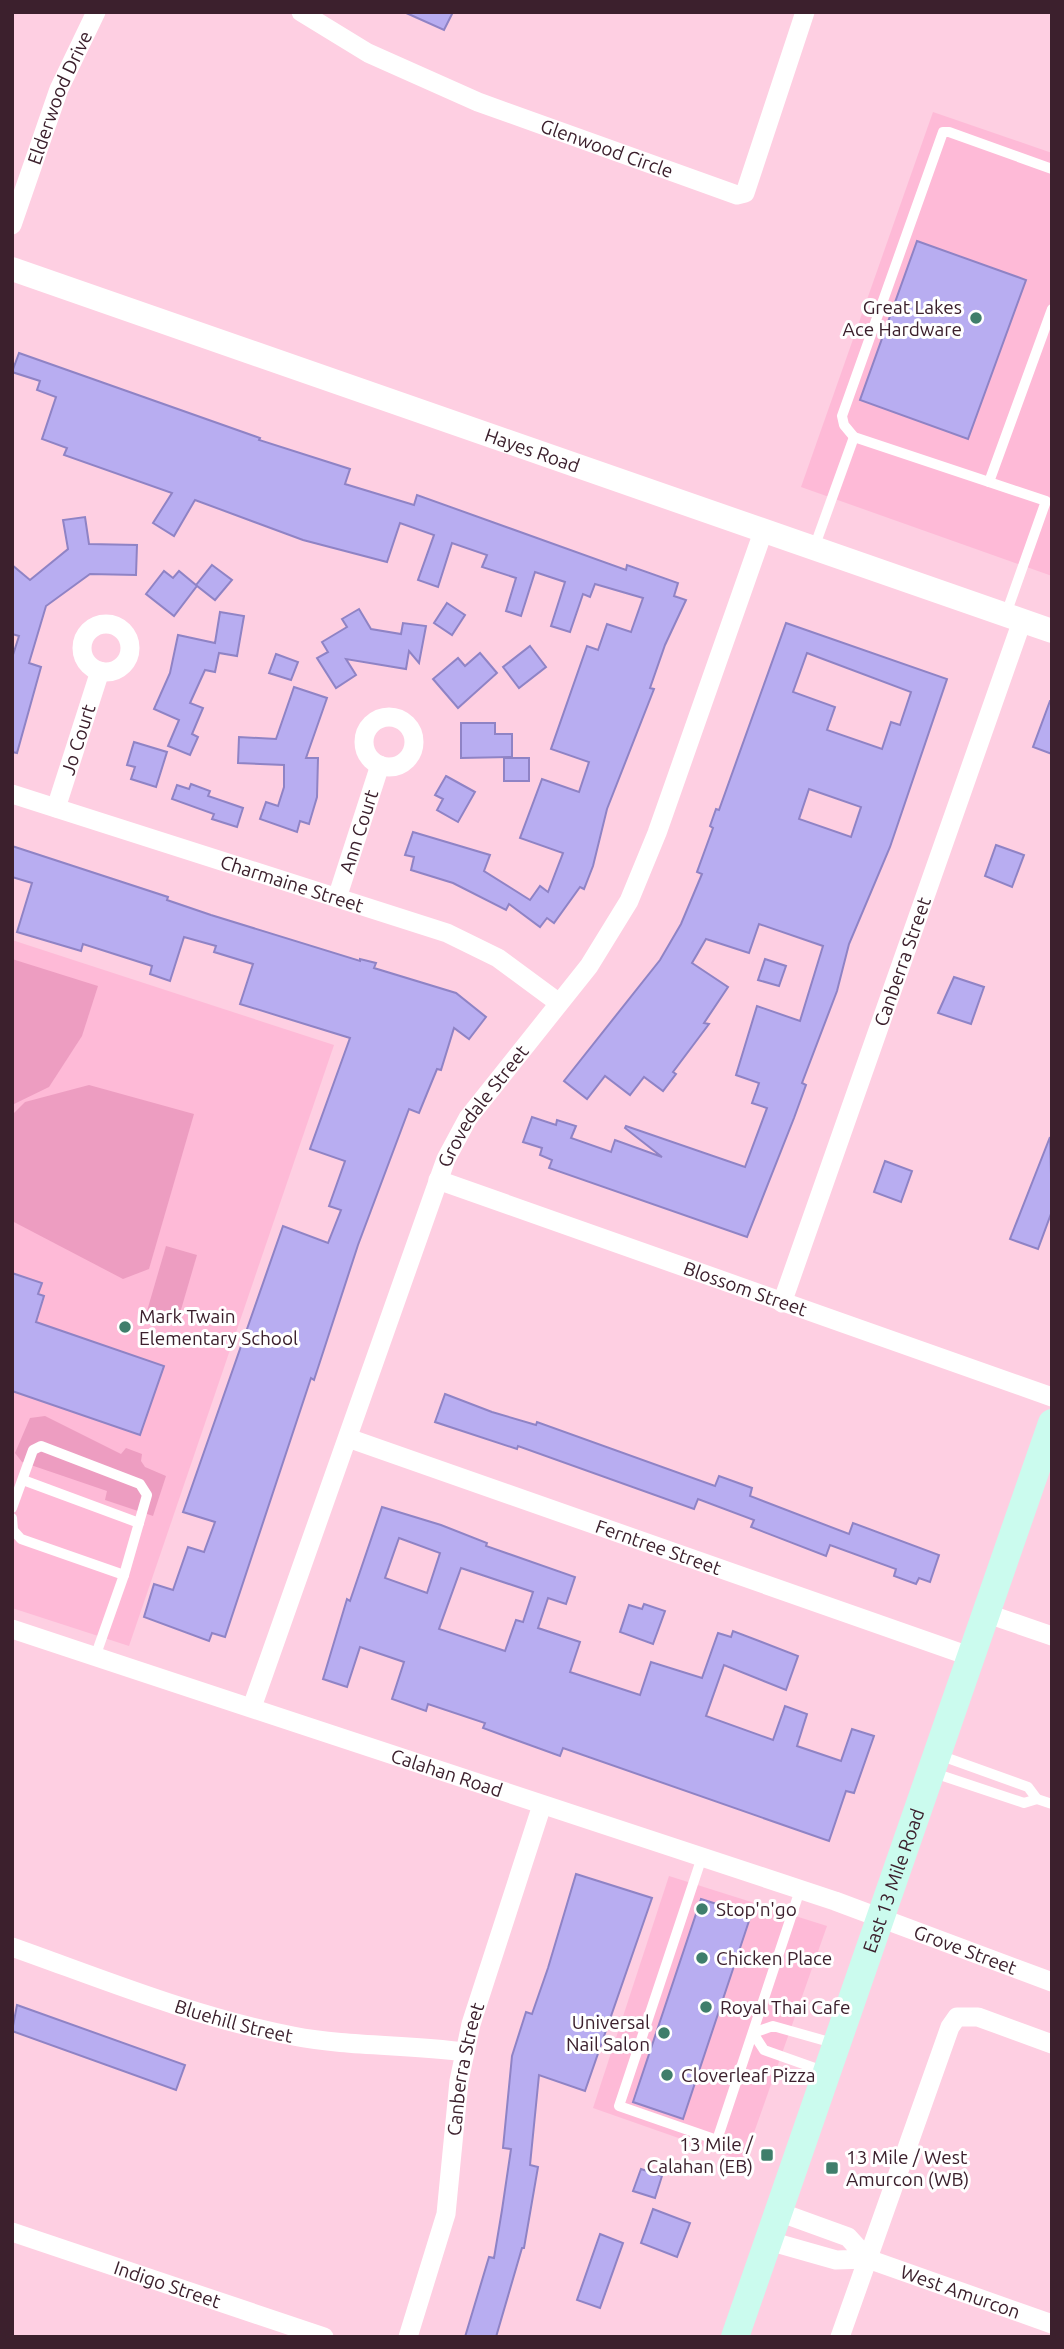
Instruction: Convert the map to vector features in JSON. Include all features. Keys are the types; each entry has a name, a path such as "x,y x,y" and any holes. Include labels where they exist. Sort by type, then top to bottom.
{"main road":[{"name":"East 13 Mile Road","path":"735,2337 1052,1423"}],"street":[{"name":"Elderwood Drive","path":"12,225 59,89 96,12"},
{"name":"Glenwood Circle","path":"301,12 368,53 478,102 737,195 745,193 751,181 766,127 805,12"},
{"name":"Hayes Road","path":"12,269 1052,631"},
{"name":"Grovedale Street","path":"252,1707 438,1180 468,1118 610,937 640,878 763,531"},
{"name":"Canberra Street","path":"782,1303 1013,618"},
{"name":"Jo Court","path":"56,808 100,671"},
{"name":"Ann Court","path":"337,898 380,765"},
{"name":"Charmaine Street","path":"12,794 467,941 498,958 559,1003"},
{"name":"Blossom Street","path":"438,1180 1052,1397"},
{"name":"Ferntree Street","path":"348,1438 969,1656"},
{"path":"985,1613 1052,1636"},
{"name":"Calahan Road","path":"12,1629 881,1918"},
{"name":"Canberra Street","path":"408,2337 446,2214 464,2052 477,2001 542,1805"},
{"name":"Grove Street","path":"881,1918 1052,1982"},
{"name":"Bluehill Street","path":"12,1947 188,2009 257,2029 298,2037 464,2052"},
{"path":"840,2337 944,2037 957,2017 978,2017 1052,2044"},
{"name":"West Amurcon","path":"779,2212 848,2237 868,2259"},
{"name":"Indigo Street","path":"12,2232 324,2337"},
{"name":"West Amurcon","path":"769,2241 836,2260 868,2259 1052,2323"}],"lane":[{"path":"1013,618 1046,501 854,437 844,425 842,416 943,132 1052,169"},
{"path":"989,482 1052,309"},
{"path":"813,549 854,437"},
{"path":"12,1507 33,1450 41,1446 140,1484 147,1494 124,1575 95,1657"},
{"path":"23,1480 139,1523"},
{"path":"12,1518 13,1530 21,1539 124,1575"},
{"path":"933,1763 1028,1787 1037,1799"},
{"path":"933,1763 1024,1802 1037,1799 1052,1804"},
{"path":"702,1857 619,2106 718,2140 800,1890"},
{"path":"753,2034 773,2026 837,2045"},
{"path":"753,2034 764,2050 827,2073"}],"shaded area":[{"path":"933,112 1052,153 1052,576 801,487"},
{"name":"Mark Twain Elementary School","path":"12,940 334,1045 129,1646 12,1608"},
{"path":"12,959 98,986 82,1036 49,1087 12,1105"},
{"path":"89,1085 194,1114 149,1269 123,1279 12,1221 12,1115 25,1102"},
{"path":"166,1246 197,1255 178,1320 147,1311"},
{"path":"45,1416 121,1454 126,1448 142,1454 141,1461 145,1467 166,1476 153,1516 105,1500 107,1491 22,1462 15,1453 30,1418"},
{"path":"669,1876 827,1926 744,2161 593,2108"}],"building":[{"path":"404,12 453,12 444,30"},
{"path":"917,241 1026,280 968,439 860,400"},
{"path":"19,353 260,438 259,440 350,469 345,484 414,505 417,495 626,570 627,565 678,583 674,596 686,600 665,645 650,688 654,689 607,809 593,866 584,889 580,887 554,923 547,918 540,927 509,904 506,910 453,883 411,870 414,857 405,855 413,832 490,855 484,871 530,900 540,886 548,892 563,853 520,838 542,779 579,792 589,762 551,749 587,646 598,650 607,624 631,632 643,598 595,584 590,597 583,594 570,632 551,626 565,582 535,572 521,616 506,611 516,578 482,567 487,555 452,543 438,587 418,580 434,535 400,523 387,562 303,540 195,500 174,536 153,523 172,493 64,455 67,448 42,439 56,397 37,390 40,381 12,372"},
{"path":"85,517 89,544 137,545 136,575 90,574 46,606 29,663 41,667 17,753 12,752 12,658 19,636 12,634 12,565 30,580 68,549 63,520"},
{"path":"212,565 232,580 215,600 197,586 174,616 146,594 164,571 173,578 179,571 196,585"},
{"path":"447,603 465,615 452,635 434,623"},
{"path":"359,609 371,629 401,634 403,623 426,626 419,663 409,651 406,669 346,659 356,675 336,688 317,658 328,652 322,642 347,627 342,619"},
{"path":"220,612 244,616 237,656 219,653 215,672 205,670 190,703 203,708 192,734 198,737 190,755 168,746 179,720 154,709 170,673 178,635 215,643"},
{"path":"786,623 947,679 890,847 849,944 837,991 802,1083 806,1085 747,1237 549,1168 552,1160 540,1155 542,1148 523,1142 532,1117 556,1125 557,1120 576,1126 571,1138 611,1152 615,1140 662,1157 625,1128 626,1126 745,1167 767,1108 752,1103 759,1083 736,1075 757,1006 800,1021 823,946 759,924 749,953 706,939 692,963 728,987 704,1023 709,1024 673,1072 676,1074 663,1091 644,1077 630,1095 605,1076 587,1099 564,1081 660,960 681,924 702,874 697,872 713,828 710,826 716,809 719,810","holes":["807,653 911,692 900,725 891,722 882,749 827,730 835,707 793,692","809,789 861,807 851,837 799,819"]},
{"path":"530,646 546,667 519,688 503,667"},
{"path":"480,653 497,673 458,708 433,679 458,658 465,666"},
{"path":"276,654 298,662 291,680 269,673"},
{"path":"294,687 327,698 306,758 318,758 317,797 309,824 300,821 297,832 260,819 266,802 278,806 284,787 284,765 238,763 239,737 276,739"},
{"path":"1052,701 1052,754 1033,747"},
{"path":"461,723 495,723 495,734 512,734 512,757 461,758"},
{"path":"134,742 167,752 156,787 131,779 135,767 127,765"},
{"path":"504,758 529,758 529,781 504,781"},
{"path":"446,776 475,792 458,822 437,810 443,799 435,795"},
{"path":"191,784 210,791 208,796 243,808 237,827 212,819 214,814 172,799 177,785 189,789"},
{"path":"996,845 1024,855 1012,887 985,876"},
{"path":"12,846 168,897 167,900 211,915 360,961 376,963 374,968 456,993 486,1017 469,1039 454,1028 441,1070 437,1069 419,1113 409,1109 358,1245 314,1380 311,1378 225,1637 212,1633 209,1641 144,1617 154,1584 173,1590 188,1547 204,1552 215,1522 183,1512 283,1226 328,1243 341,1210 329,1206 345,1161 310,1149 350,1038 240,1004 253,964 214,952 216,946 184,937 170,981 150,974 152,966 83,944 81,951 17,932 32,883 12,877"},
{"path":"765,959 786,966 779,986 758,980"},
{"path":"954,977 984,987 971,1024 938,1013"},
{"path":"1050,1137 1052,1211 1038,1249 1010,1239"},
{"path":"885,1161 912,1171 901,1202 874,1192"},
{"name":"Mark Twain Elementary School","path":"12,1273 42,1283 38,1294 44,1296 36,1322 164,1366 140,1435 12,1391"},
{"path":"445,1394 492,1412 536,1425 537,1422 715,1486 719,1476 752,1488 750,1496 849,1534 853,1523 939,1555 930,1582 919,1578 916,1584 894,1576 896,1569 830,1545 826,1556 751,1527 754,1520 698,1499 694,1509 518,1446 517,1449 435,1422"},
{"path":"382,1507 441,1525 487,1543 486,1546 575,1577 566,1604 548,1598 538,1628 580,1642 570,1672 640,1695 651,1662 702,1678 718,1633 731,1637 733,1631 798,1656 786,1690 724,1665 706,1716 773,1740 785,1706 807,1714 797,1746 841,1761 852,1729 874,1736 854,1793 846,1791 829,1841 563,1748 560,1756 483,1728 485,1723 428,1704 426,1711 392,1699 404,1662 360,1647 347,1687 323,1679 347,1599 350,1601","holes":["399,1538 440,1553 427,1593 385,1578","461,1568 533,1592 523,1622 516,1620 505,1651 439,1629"]},
{"path":"644,1604 665,1611 653,1644 620,1632 629,1605 642,1609"},
{"path":"576,1874 652,1898 585,2091 539,2075 530,2165 538,2167 524,2248 496,2337 465,2337 489,2257 494,2258 511,2149 503,2148 512,2056 526,2012 532,2014"},
{"path":"701,1899 751,1915 683,2119 633,2102"},
{"path":"17,2005 185,2065 176,2090 12,2031"},
{"path":"641,2169 662,2176 655,2198 633,2191"},
{"path":"653,2209 690,2223 677,2257 641,2243"},
{"path":"600,2234 623,2243 600,2308 577,2300"}],"place":[{"name":"Great Lakes Ace Hardware","path":"976,318"},
{"name":"Mark Twain Elementary School","path":"125,1327"},
{"name":"Stop'n'go","path":"702,1909"},
{"name":"Chicken Place","path":"702,1958"},
{"name":"Royal Thai Cafe","path":"706,2007"},
{"name":"Universal Nail Salon","path":"664,2033"},
{"name":"Cloverleaf Pizza","path":"667,2075"},
{"name":"13 Mile / Calahan (EB)","path":"767,2155"},
{"name":"13 Mile / West Amurcon (WB)","path":"832,2168"}]}
